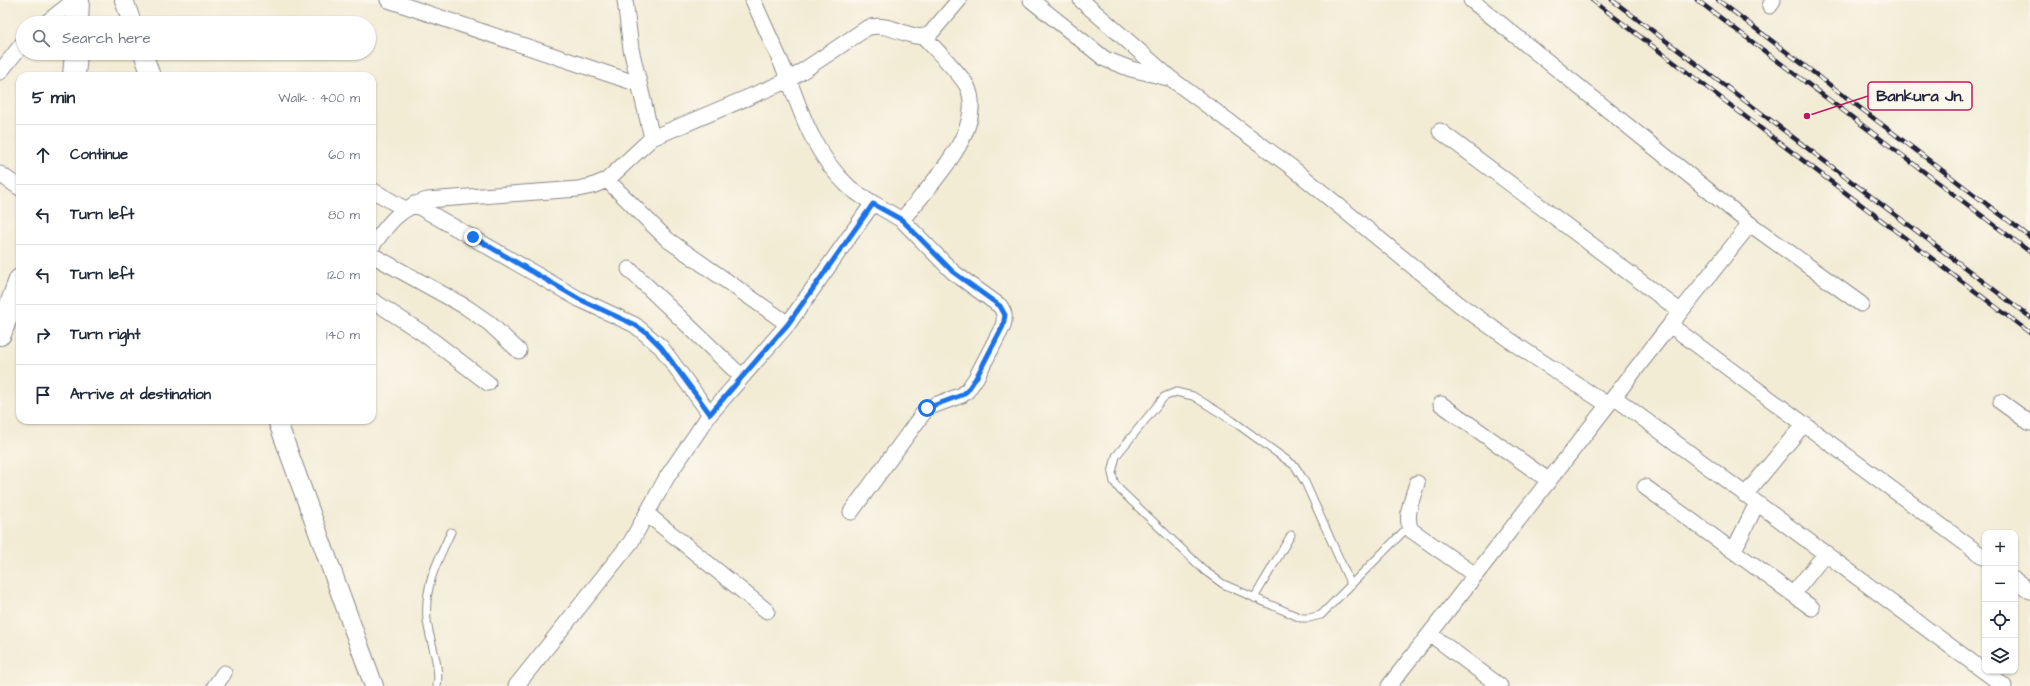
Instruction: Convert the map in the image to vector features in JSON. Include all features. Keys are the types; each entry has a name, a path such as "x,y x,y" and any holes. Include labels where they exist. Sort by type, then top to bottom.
{"highway":[{"path":"77,0 77,16"},
{"path":"74,72 75,60"},
{"path":"1,325 16,289"}],"street":[{"path":"55,16 77,0"},
{"path":"124,0 130,16"},
{"path":"388,0 638,84"},
{"path":"753,0 789,80 802,118 816,146 848,186 873,204 902,220 953,272 1000,306 1004,311 1003,326 976,378 967,391 962,395 927,408 851,512"},
{"path":"376,241 392,219 409,206 427,200 578,189 592,186 607,180 652,138 789,80 867,28 874,26 887,27 914,36 924,37 930,34 959,0"},
{"path":"1031,0 1105,59 1131,69 1170,78"},
{"path":"1082,0 1170,78 1290,166 1460,305 1521,348 1611,401 1751,499 2004,686"},
{"path":"1471,0 1750,224 1861,304"},
{"path":"622,1 638,84 652,138"},
{"path":"902,220 949,160 967,130 970,118 970,95 966,84 924,37"},
{"path":"0,72 16,53"},
{"path":"146,60 150,72"},
{"path":"1440,131 1680,312"},
{"path":"0,174 16,185"},
{"path":"607,180 668,240 788,324"},
{"path":"376,192 409,206 579,299 641,329 661,347 710,414"},
{"path":"516,686 590,592 614,565 647,514 667,477 710,414 788,324 873,204"},
{"path":"1389,686 1548,480 1750,224"},
{"path":"376,256 466,307 489,323 519,351"},
{"path":"629,269 742,377"},
{"path":"376,303 424,334 488,383"},
{"path":"1670,325 1803,425 1982,556"},
{"path":"2001,402 2030,423"},
{"path":"1441,404 1548,480"},
{"path":"278,424 374,686"},
{"path":"1734,550 1751,499 1803,425"},
{"path":"1417,483 1409,512 1409,526 1416,534 1475,575"},
{"path":"1645,487 1734,550 1812,608"},
{"path":"647,514 766,611"},
{"path":"1793,594 1826,553"},
{"path":"2018,582 2030,591"},
{"path":"1430,634 1500,686"},
{"path":"215,686 224,673"}],"lane":[{"path":"1351,585 1305,482 1295,466 1233,421 1193,396 1184,393 1170,394 1164,397 1116,456 1113,465 1114,482 1120,490 1205,571 1223,584 1301,618 1321,615 1351,585 1409,526"},
{"path":"437,686 437,675 427,620 428,594 430,578 451,532"},
{"path":"1254,598 1292,536"}],"railway":[{"path":"1592,0 2030,333"},
{"path":"1612,0 2030,317"},
{"path":"1697,0 2030,252"},
{"path":"1718,0 2030,237"}],"place":[{"name":"Bankura Jn.","path":"1807,116"}],"route":[{"path":"473,237 579,299 635,325 647,333 661,347 696,397 710,414 788,324 873,204 902,220 953,272 967,284 1000,306 1004,311 1005,315 1003,326 976,378 967,391 962,395 927,408"}]}
